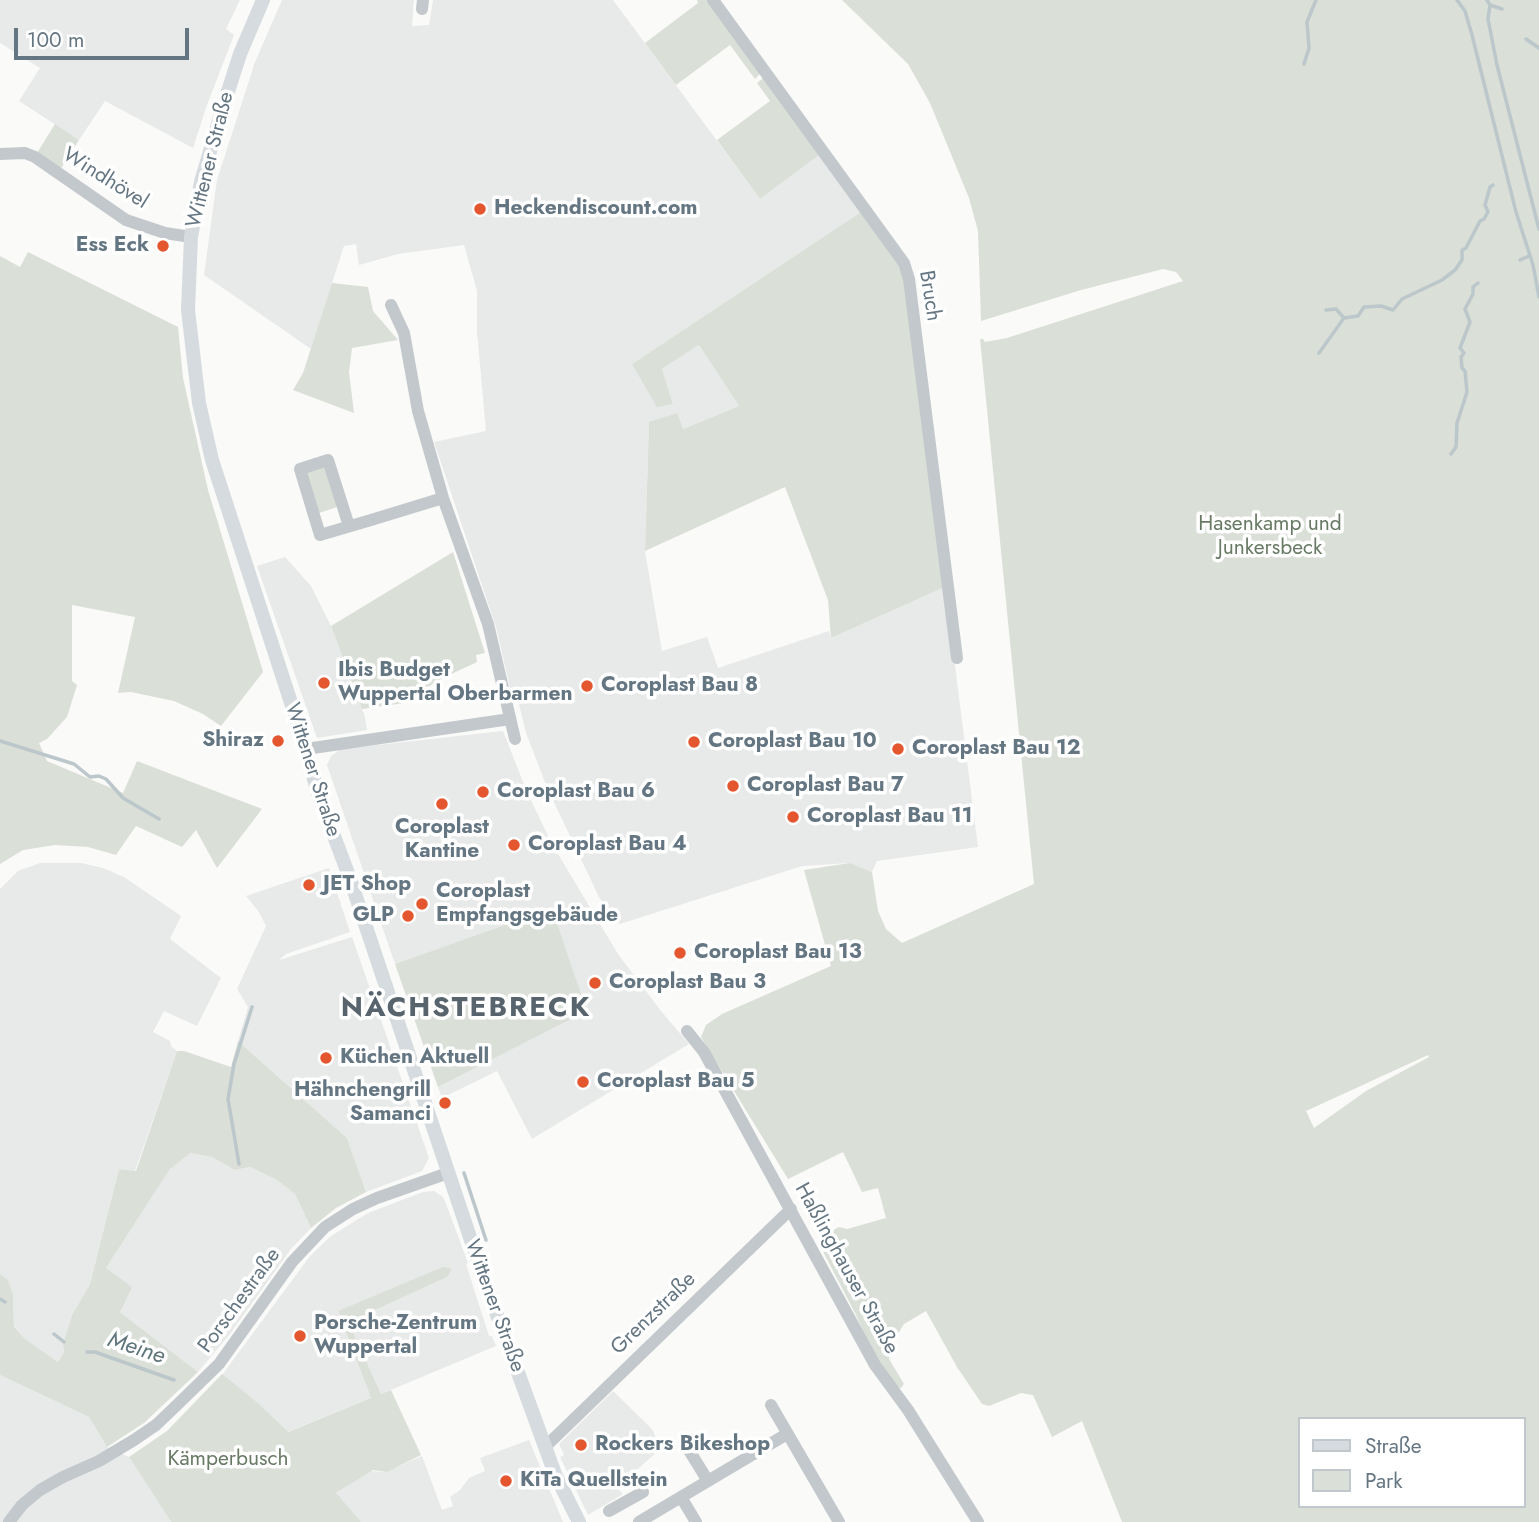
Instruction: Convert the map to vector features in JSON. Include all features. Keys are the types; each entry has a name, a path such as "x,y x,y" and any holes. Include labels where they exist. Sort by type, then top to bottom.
{"main road":[{"name":"Wittener Straße","path":"263,0 240,54 223,107 201,182 191,237 188,310 199,403 212,460 306,749 318,796 349,876 448,1172 545,1447 579,1522"}],"street":[{"name":"Bruch","path":"713,0 904,263 909,279 957,657"},
{"name":"Windhövel","path":"0,153 25,153 35,157 126,220 165,233 191,237"},
{"path":"391,305 404,333 418,411 443,498 488,624 515,739"},
{"path":"349,526 328,460 300,469 320,535 443,498"},
{"path":"306,749 510,719"},
{"name":"Haßlinghauser Straße","path":"687,1031 704,1052 875,1365 908,1410 978,1522"},
{"name":"Porschestraße","path":"9,1522 22,1505 40,1490 99,1461 134,1440 171,1411 219,1364 292,1262 326,1227 353,1209 377,1198 448,1172"},
{"name":"Grenzstraße","path":"545,1447 790,1209"},
{"path":"771,1405 839,1522"},
{"path":"609,1511 637,1495 641,1520 787,1434"},
{"path":"688,1447 708,1481"},
{"path":"681,1497 696,1522"}],"shaded area":[{"path":"0,0 240,0 226,29 234,35 193,148 105,101 79,140 19,101 40,68 0,43"},
{"path":"282,0 414,0 412,26 429,25 433,0 613,0 760,199 822,153 864,210 632,364 673,404 662,369 699,345 739,406 683,429 649,422 645,551 662,651 707,637 718,668 829,631 831,638 945,587 978,847 877,861 872,872 850,863 802,866 620,924 614,921 599,897 548,790 526,733 515,688 510,688 496,627 434,442 486,431 477,332 477,291 464,245 398,254 359,265 356,244 344,246 311,349 204,275 217,180 255,62"},
{"path":"285,557 311,586 331,626 365,717 367,730 317,738 257,566"},
{"path":"503,731 527,792 552,844 618,954 689,1044 532,1139 497,1071 442,1098 438,1087 587,1011 552,908 395,964 327,765 331,756 341,749"},
{"path":"40,863 81,863 124,877 181,916 170,939 221,978 197,1026 164,1011 153,1032 170,1041 177,1051 135,1171 119,1169 90,1284 72,1315 63,1344 64,1352 58,1362 24,1338 14,1325 13,1294 8,1280 0,1274 0,889 18,871"},
{"name":"Küchen Aktuell","path":"329,868 350,932 286,954 279,960 352,937 429,1158 422,1171 366,1192 347,1138 238,1041 248,1007 237,989 266,926 246,896"},
{"path":"189,1153 212,1157 235,1170 250,1167 277,1180 295,1194 311,1228 291,1249 230,1334 198,1372 119,1311 106,1268 170,1169"},
{"name":"Porsche-Zentrum Wuppertal","path":"434,1191 445,1201 468,1263 466,1264 489,1336 492,1336 496,1346 381,1394 352,1330 356,1319 447,1277 338,1311 371,1398 287,1432 258,1403 222,1375 310,1256 331,1236 368,1213 423,1192"},
{"path":"0,1375 89,1417 107,1447 129,1457 171,1522 0,1522"},
{"path":"613,1391 652,1429 661,1448 617,1488 623,1494 588,1515 560,1457 564,1455 559,1444"},
{"path":"529,1440 563,1522 361,1522 335,1494 370,1471 386,1472 422,1456 442,1510 453,1506 450,1497 460,1490 469,1478 485,1471 480,1458"}],"green space":[{"path":"697,0 713,0 760,74 755,79 730,45 676,85 645,43 698,3"},
{"name":"Hasenkamp und Junkersbeck","path":"842,0 1539,0 1539,1522 1122,1522 1082,1421 1052,1437 1033,1395 1021,1393 989,1406 982,1404 957,1367 926,1311 904,1324 896,1337 889,1359 904,1384 901,1388 895,1387 874,1355 818,1242 821,1237 839,1227 847,1229 886,1218 878,1188 862,1192 843,1152 788,1179 701,1037 706,1025 722,1014 831,966 804,870 850,863 872,872 878,911 886,929 902,943 1034,884 980,339 985,342 1007,338 1183,281 1176,272 1163,269 1081,290 981,321 978,231 969,198 930,103 908,64","holes":["1428,1055 1429,1057 1366,1091 1314,1128 1306,1111"]},
{"path":"766,76 822,153 760,199 717,140 770,101 757,83"},
{"path":"55,124 79,140 60,170 37,153"},
{"path":"864,210 895,255 904,280 945,587 831,638 828,600 785,487 645,551 649,422 677,413 683,429 739,406 699,345 662,369 673,404 657,407 632,364"},
{"path":"28,252 178,327 183,378 208,490 263,672 221,726 203,714 174,701 131,692 118,693 135,617 72,605 72,681 77,685 67,717 47,739 39,743 47,761 123,793 137,761 262,809 217,868 196,830 182,847 136,826 116,855 88,847 55,845 23,850 0,864 0,256 20,267"},
{"path":"332,283 368,287 373,311 398,340 352,348 349,372 354,413 293,390 303,373"},
{"path":"319,465 327,469 340,506 316,514 307,472"},
{"path":"453,552 485,653 476,655 477,662 445,677 403,701 404,703 362,709 331,626"},
{"path":"552,908 587,1011 438,1087 395,964"},
{"path":"238,1041 347,1138 366,1192 336,1208 311,1228 295,1194 277,1180 250,1167 235,1170 212,1157 190,1153 170,1169 106,1268 132,1287 120,1312 198,1372 144,1423 107,1447 89,1417 0,1375 0,1274 8,1280 13,1294 14,1326 24,1338 58,1362 64,1352 63,1344 72,1315 90,1284 119,1169 136,1171 177,1051 231,1067"},
{"name":"Kämperbusch","path":"443,1267 452,1269 447,1277 356,1319 352,1330 381,1394 391,1390 421,1455 387,1472 373,1470 336,1493 361,1522 171,1522 129,1457 167,1431 222,1374 288,1432 371,1398 338,1311"}],"waterway":[{"path":"1304,64 1309,48 1307,22 1316,0"},
{"path":"1457,0 1465,11 1472,35 1516,212 1533,265 1539,297"},
{"path":"1487,0 1490,5 1502,9"},
{"path":"1490,5 1488,19 1497,65 1539,229"},
{"path":"1526,39 1539,48"},
{"path":"1319,353 1344,318 1358,316 1364,307 1381,306 1393,310 1402,299 1442,280 1455,270 1462,260 1462,250 1466,248 1480,221 1488,212 1485,205 1493,185"},
{"path":"1520,260 1529,256"},
{"path":"1451,454 1456,447 1457,423 1467,392 1461,357 1464,353 1460,348 1470,322 1465,309 1473,294 1473,287 1478,283"},
{"path":"1326,310 1336,309 1344,318"},
{"path":"0,741 74,764 90,777 99,776 106,779 123,798 159,819"},
{"path":"239,1164 228,1099 234,1064 252,1007"},
{"path":"464,1173 486,1240"},
{"name":"Meine","path":"0,1299 5,1302"},
{"name":"Meine","path":"54,1334 64,1342"},
{"name":"Meine","path":"87,1352 95,1352 174,1380"}],"place":[{"name":"Heckendiscount.com","path":"480,209"},
{"name":"Ess Eck","path":"163,246"},
{"name":"Ibis Budget Wuppertal Oberbarmen","path":"324,683"},
{"name":"Coroplast Bau 8","path":"587,686"},
{"name":"Shiraz","path":"278,741"},
{"name":"Coroplast Bau 10","path":"694,742"},
{"name":"Coroplast Bau 12","path":"898,749"},
{"name":"Coroplast Bau 7","path":"733,786"},
{"name":"Coroplast Bau 6","path":"483,792"},
{"name":"Coroplast Kantine","path":"442,804"},
{"name":"Coroplast Bau 11","path":"793,817"},
{"name":"Coroplast Bau 4","path":"514,845"},
{"name":"JET Shop","path":"309,885"},
{"name":"Coroplast Empfangsgebäude","path":"422,904"},
{"name":"GLP","path":"408,916"},
{"name":"Coroplast Bau 13","path":"680,953"},
{"name":"Coroplast Bau 3","path":"595,983"},
{"name":"Küchen Aktuell","path":"326,1058"},
{"name":"Coroplast Bau 5","path":"583,1082"},
{"name":"Hähnchengrill Samanci","path":"445,1103"},
{"name":"Porsche-Zentrum Wuppertal","path":"300,1336"},
{"name":"Rockers Bikeshop","path":"581,1445"},
{"name":"KiTa Quellstein","path":"506,1481"}],"district":[{"name":"NÄCHSTEBRECK","path":"466,1009"}]}
